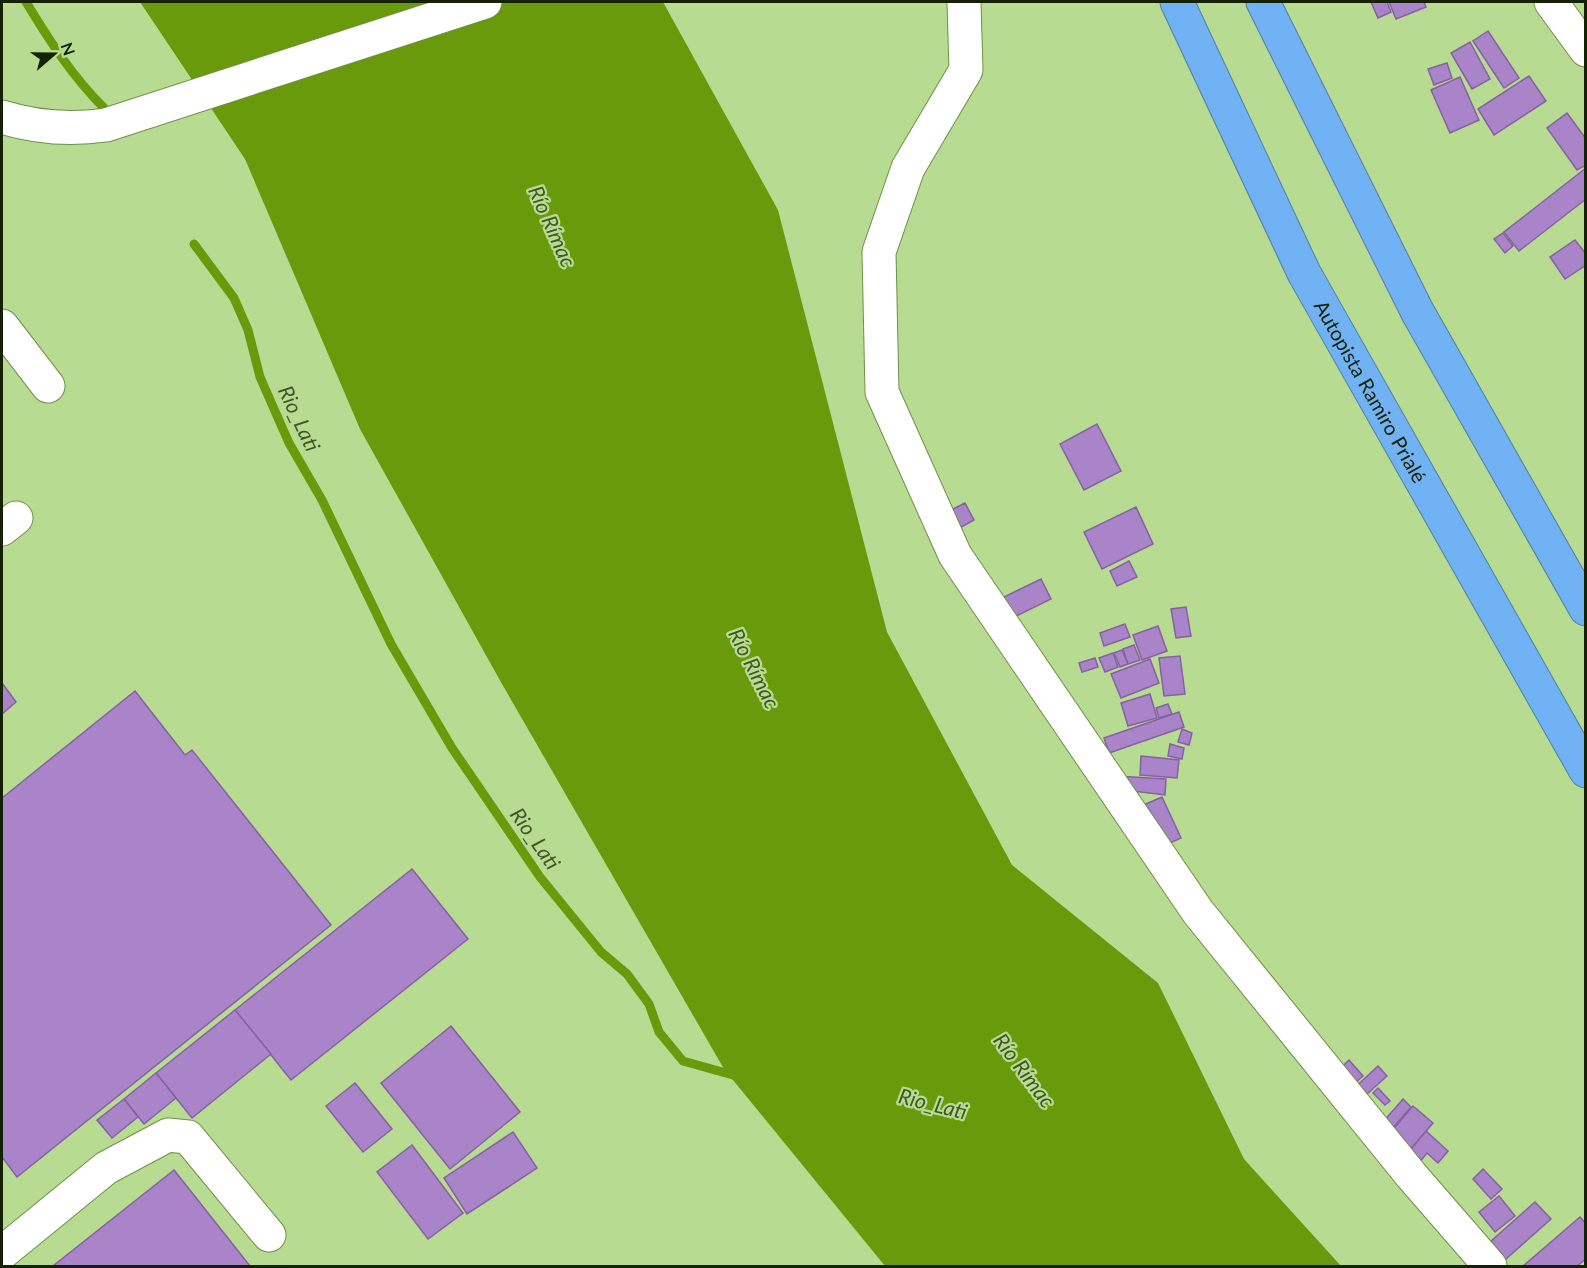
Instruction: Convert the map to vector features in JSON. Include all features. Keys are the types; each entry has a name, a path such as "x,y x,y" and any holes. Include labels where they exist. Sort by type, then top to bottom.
{"highway":[{"name":"Autopista Ramiro Prialé","path":"1177,2 1304,273 1586,771"},
{"path":"1263,2 1417,311 1586,609"}],"street":[{"path":"2,118 30,125 83,128 106,125 485,2"},
{"path":"964,2 966,70 908,168 879,252 882,392 955,555 1197,912 1411,1175 1490,1266"},
{"path":"1551,2 1586,50"},
{"path":"2,326 48,386"},
{"path":"2,1253 106,1168 168,1135 188,1137 269,1235"}],"water":[{"name":"Río Rímac","path":"140,2 663,2 778,210 887,632 1012,865 1158,983 1244,1159 1341,1266 885,1266 724,1069 502,684 360,429 245,159"}],"building":[{"path":"1371,2 1387,2 1391,12 1378,18"},
{"path":"1389,2 1424,2 1426,7 1396,19"},
{"path":"1488,31 1519,78 1504,88 1473,41"},
{"path":"1470,42 1490,79 1472,89 1451,53"},
{"path":"1447,63 1452,78 1434,85 1428,69"},
{"path":"1529,76 1546,101 1494,135 1478,109"},
{"path":"1460,77 1479,120 1450,133 1431,90"},
{"path":"1567,113 1586,139 1586,165 1577,170 1547,128"},
{"path":"1586,168 1586,199 1519,251 1504,232"},
{"path":"1503,233 1513,246 1505,253 1494,239"},
{"path":"1575,240 1586,254 1586,265 1565,279 1550,257"},
{"path":"1097,424 1121,471 1084,490 1060,444"},
{"path":"965,503 974,520 958,529 949,511"},
{"path":"1136,507 1153,544 1102,569 1084,532"},
{"path":"1129,561 1137,577 1117,586 1110,571"},
{"path":"1041,579 1051,599 1012,618 1002,598"},
{"path":"1186,607 1191,636 1176,638 1171,609"},
{"path":"1125,624 1130,637 1104,646 1100,633"},
{"path":"1158,626 1167,651 1142,660 1133,635"},
{"path":"1134,645 1140,660 1128,664 1123,649"},
{"path":"1122,650 1128,664 1120,667 1114,653"},
{"path":"1113,653 1118,667 1105,672 1099,658"},
{"path":"1180,656 1185,694 1164,696 1159,658"},
{"path":"1095,658 1098,667 1082,672 1079,663"},
{"path":"1150,659 1159,683 1121,698 1111,674"},
{"path":"2,683 16,702 2,714"},
{"path":"135,691 185,755 192,750 331,925 17,1177 2,1157 2,798"},
{"path":"1150,694 1157,718 1128,726 1121,703"},
{"path":"1168,704 1172,714 1159,718 1156,708"},
{"path":"1179,712 1184,727 1109,753 1104,738"},
{"path":"1182,729 1192,733 1189,745 1178,742"},
{"path":"1170,744 1184,748 1182,759 1168,756"},
{"path":"1141,756 1179,760 1177,778 1140,775"},
{"path":"1115,776 1166,779 1165,795 1117,789"},
{"path":"1162,797 1181,838 1157,849 1139,807"},
{"path":"412,869 468,939 291,1080 235,1010"},
{"path":"235,1010 271,1054 192,1118 156,1073"},
{"path":"451,1026 520,1112 450,1169 381,1083"},
{"path":"1349,1060 1363,1076 1346,1091 1332,1076"},
{"path":"1378,1066 1387,1076 1356,1104 1348,1094"},
{"path":"156,1073 176,1098 144,1124 124,1099"},
{"path":"355,1083 392,1129 363,1152 326,1106"},
{"path":"1378,1088 1390,1101 1385,1105 1373,1093"},
{"path":"124,1099 138,1117 112,1138 97,1120"},
{"path":"1403,1099 1411,1107 1384,1138 1376,1130"},
{"path":"1413,1106 1433,1123 1404,1157 1384,1140"},
{"path":"1426,1131 1448,1151 1438,1163 1427,1153 1419,1163 1408,1153"},
{"path":"513,1132 537,1168 467,1214 444,1178"},
{"path":"412,1145 463,1213 428,1239 377,1172"},
{"path":"1483,1169 1502,1189 1491,1199 1473,1179"},
{"path":"174,1170 250,1266 53,1266"},
{"path":"1499,1196 1515,1216 1495,1232 1479,1212"},
{"path":"1535,1202 1551,1219 1498,1266 1481,1250"},
{"path":"1580,1217 1586,1224 1586,1259 1577,1266 1523,1266"}],"waterway":[{"name":"Rio_Lati","path":"26,2 62,57 104,108"},
{"name":"Rio_Lati","path":"194,244 234,298 248,330 260,377 289,443 322,500 391,644 452,748 540,877 601,952 627,974 649,1004 659,1032 683,1061 740,1077"}]}
